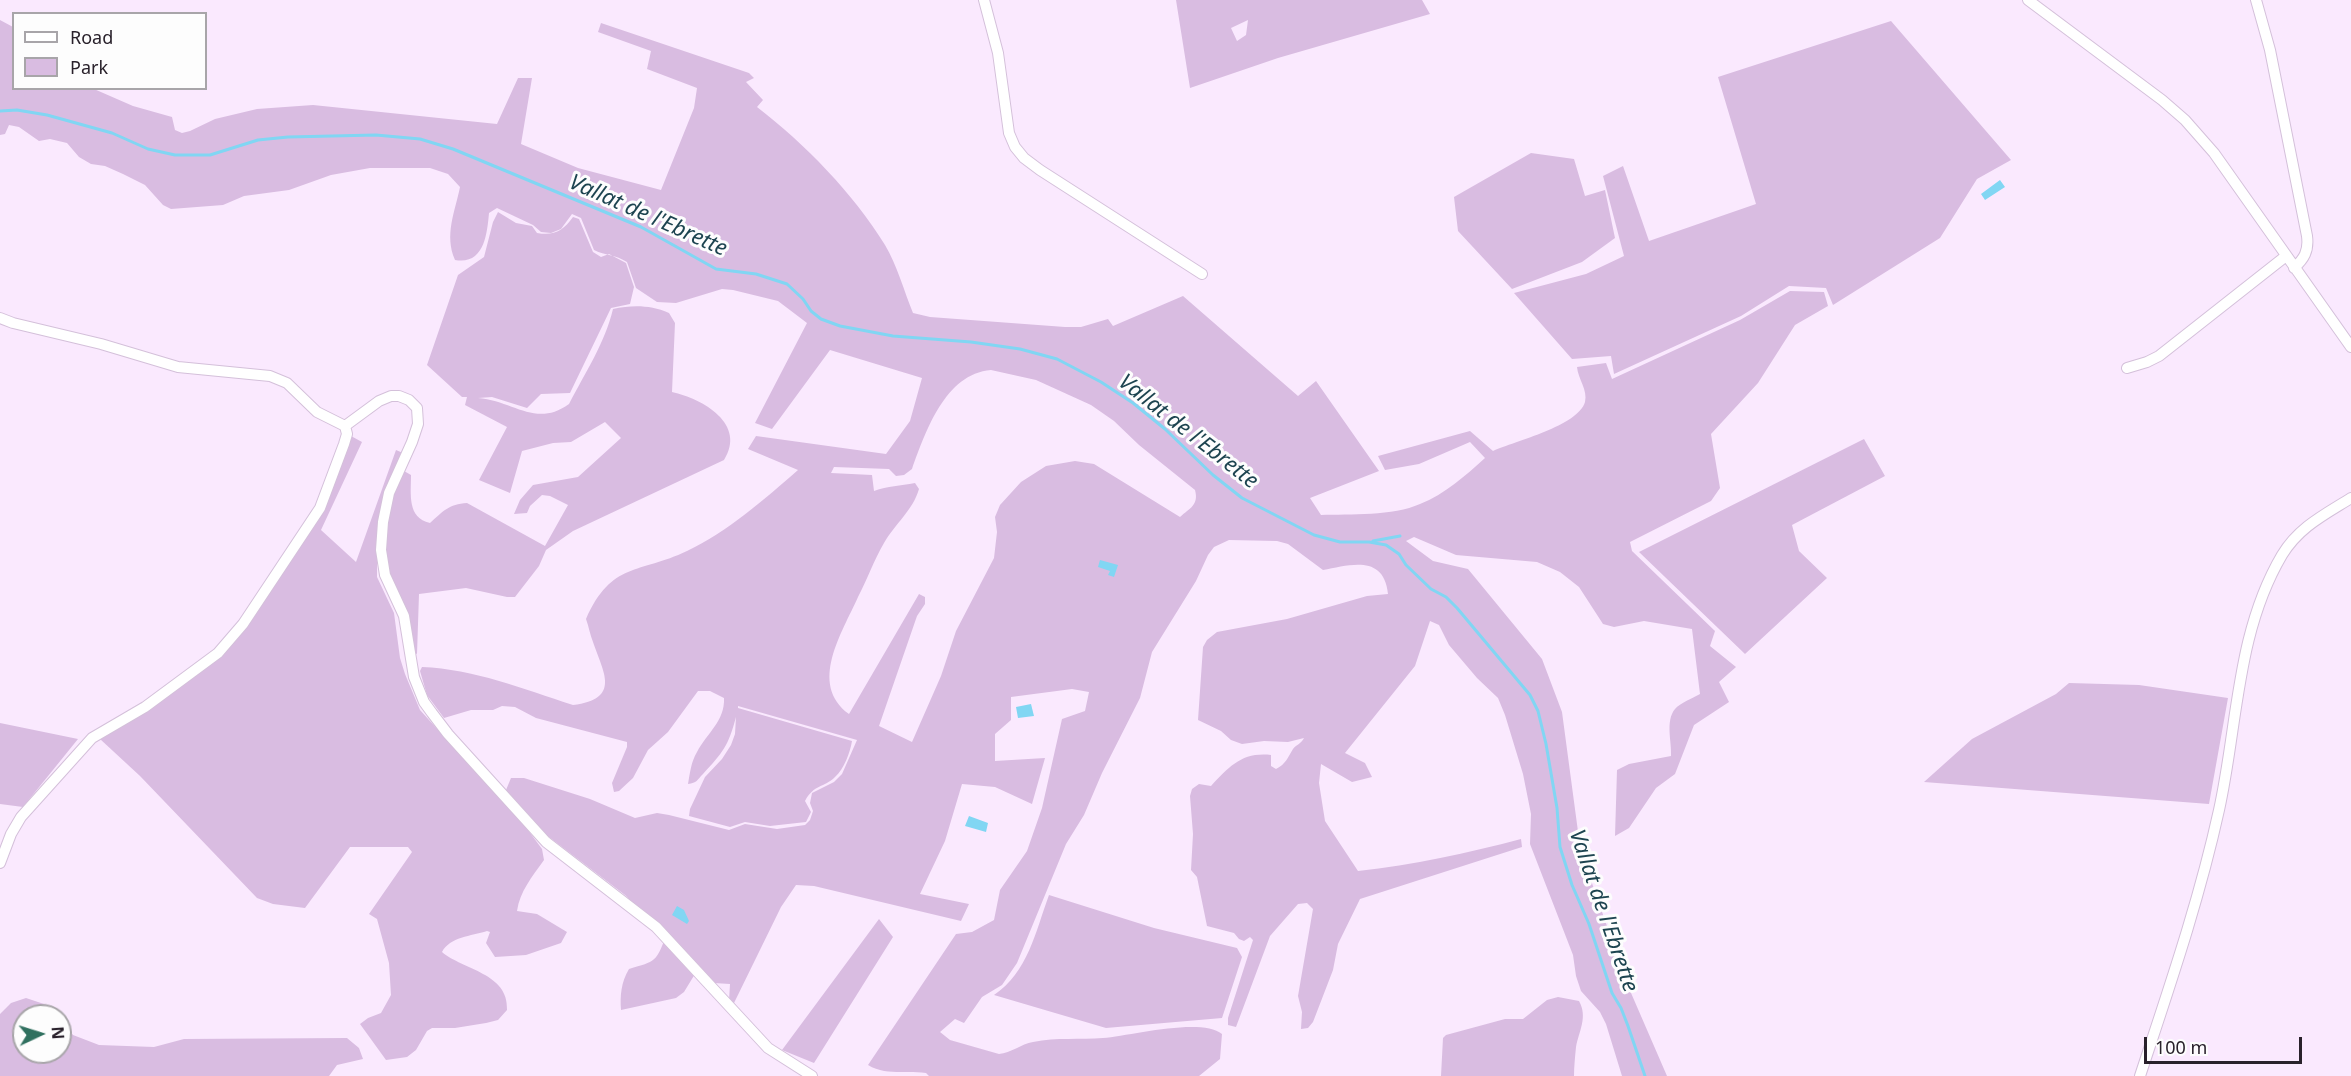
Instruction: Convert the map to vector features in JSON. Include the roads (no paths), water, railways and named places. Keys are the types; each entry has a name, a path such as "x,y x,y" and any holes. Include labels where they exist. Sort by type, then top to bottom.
{"street":[{"path":"984,0 998,53 1009,133 1015,147 1024,158 1040,170 1202,274"},
{"path":"2028,0 2162,100 2185,120 2214,153 2351,347"},
{"path":"2256,0 2270,50 2307,236 2305,256 2294,268"},
{"path":"2127,368 2158,356 2286,256"},
{"path":"0,318 178,367 270,376 286,383 317,412 345,426 347,434 321,508 243,624 218,653 146,707 92,738 21,818 11,834 0,863"},
{"path":"345,426 380,401 391,396 409,400 417,408 418,424 389,493 383,522 381,550 385,575 404,616 414,677 428,708 448,734 546,842 656,927 762,1042 777,1055 812,1076"},
{"path":"2140,1076 2184,945 2210,848 2228,767 2242,668 2260,603 2274,571 2294,538 2308,524 2351,498"}],"water":[{"path":"2000,180 2005,187 1985,200 1981,194"},
{"path":"1100,560 1118,565 1114,577 1108,575 1110,571 1098,567"},
{"path":"1031,704 1034,716 1018,718 1016,707"},
{"path":"969,816 988,823 986,832 965,826"},
{"path":"677,906 684,910 689,921 687,924 672,915"}],"waterway":[{"name":"Vallat de l'Ebrette","path":"0,111 17,110 47,115 112,133 148,149 175,155 210,155 258,140 288,137 376,135 420,139 453,149 641,227 716,269 756,274 787,284 821,319 840,326 893,336 971,342 1020,349 1057,359 1101,382 1133,403 1242,498 1314,535 1340,542 1369,542 1386,545 1399,554 1406,565 1431,589 1446,597 1457,608 1530,695 1538,711 1557,808 1560,847 1612,993 1621,1008 1645,1076"},
{"name":"Vallat de l'Ebrette","path":"1373,541 1400,536"}]}
